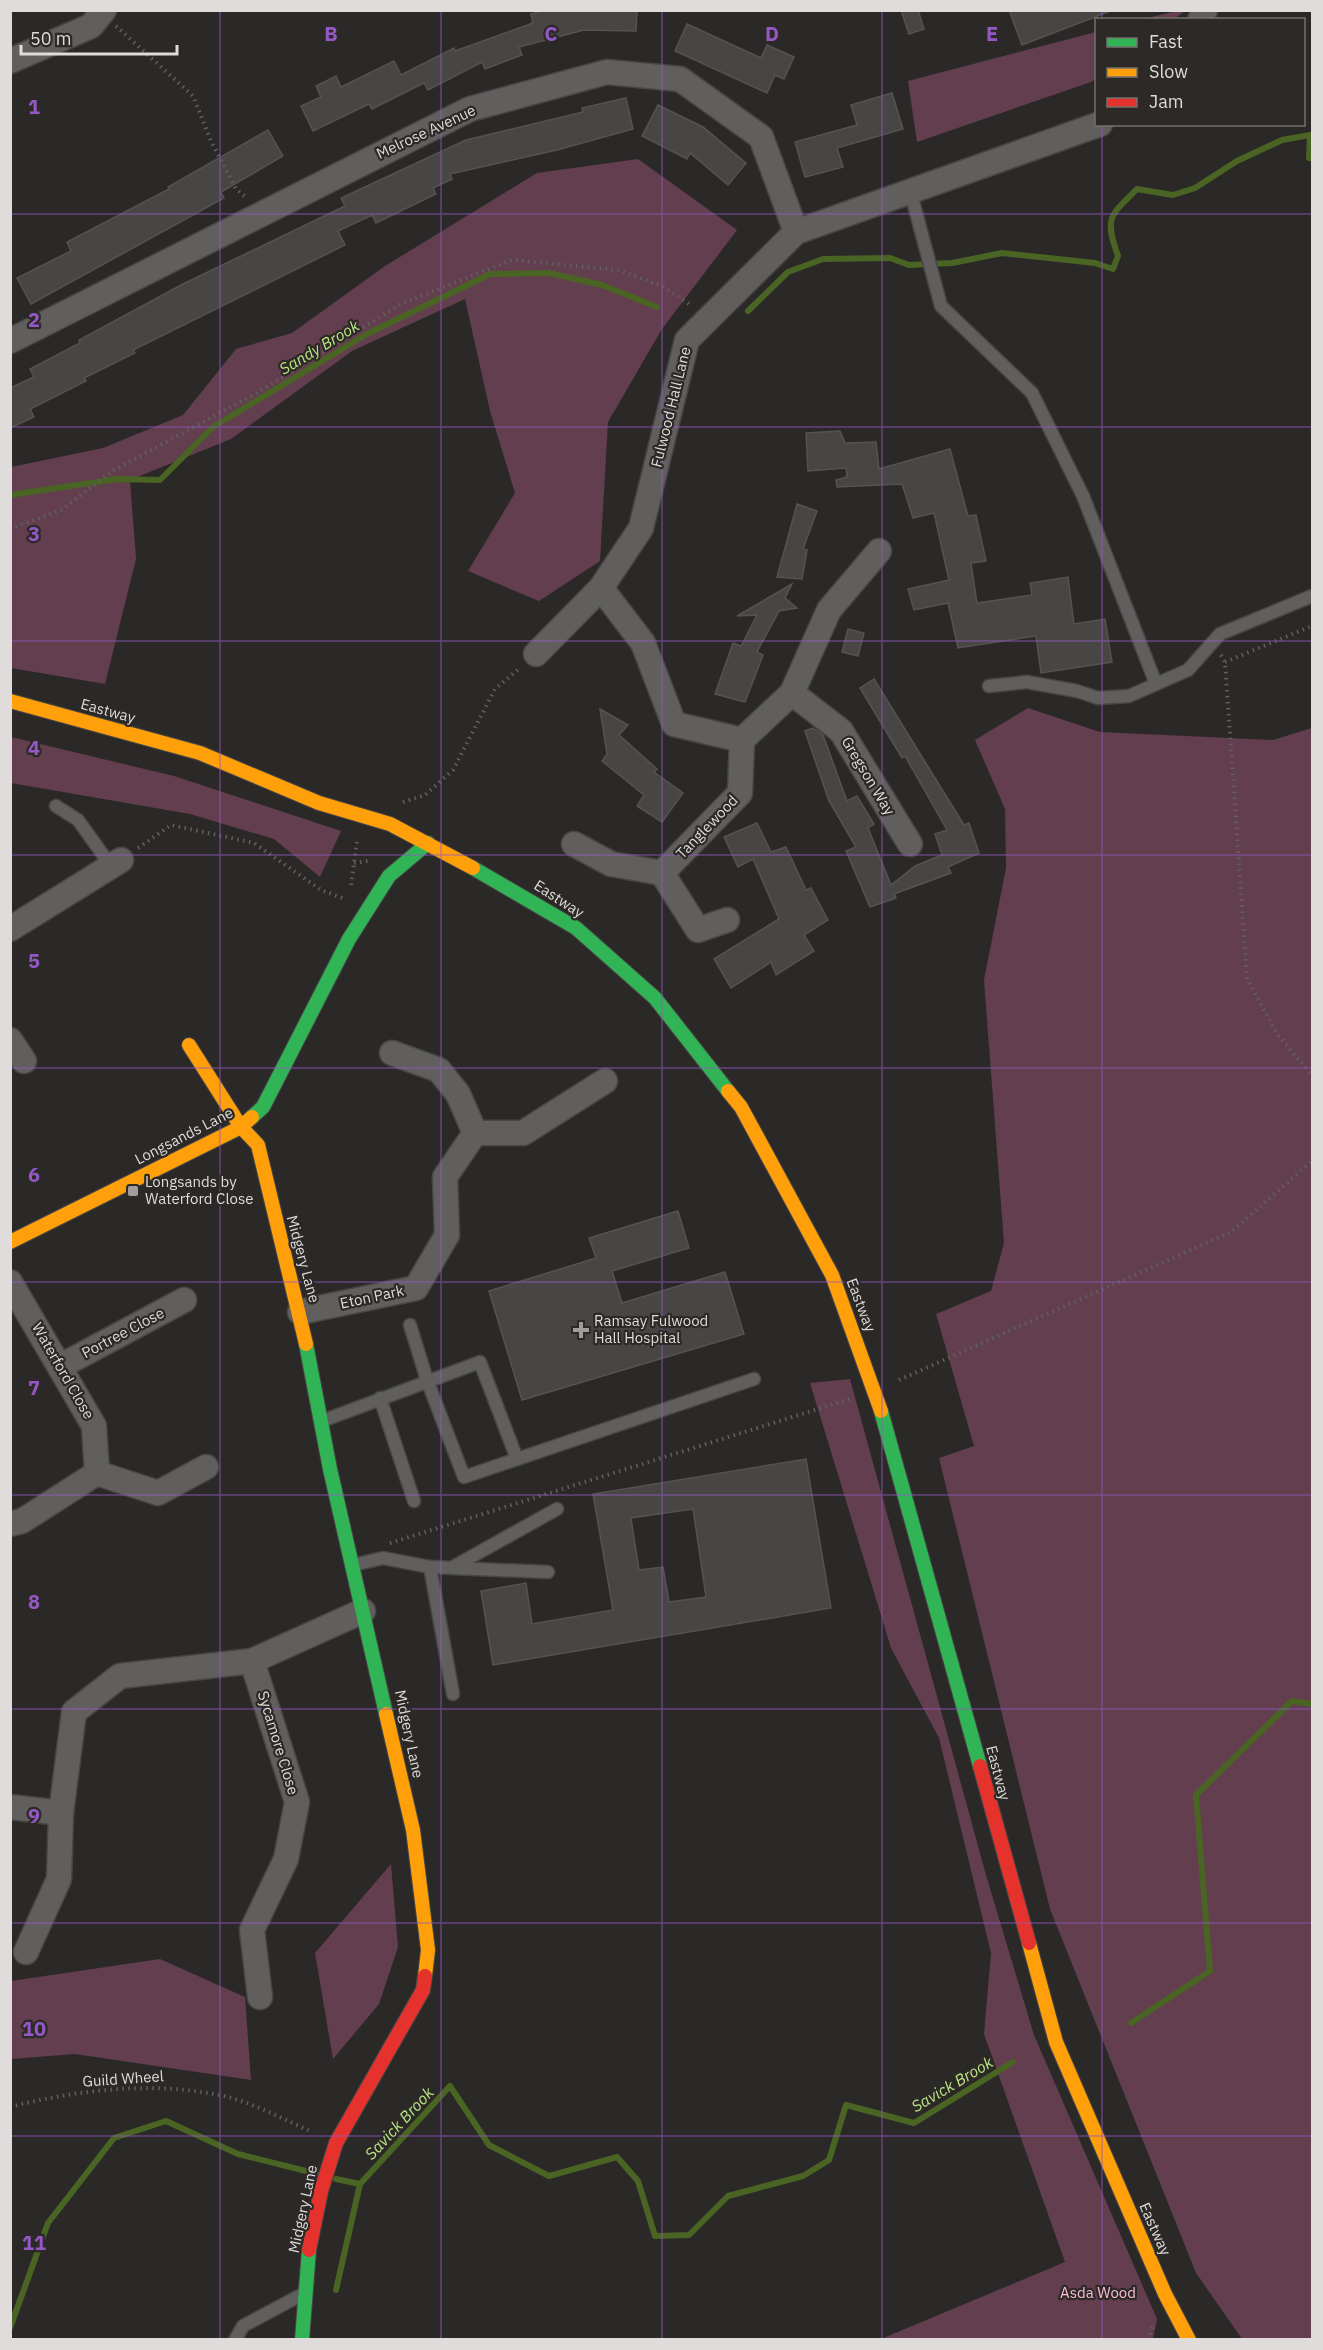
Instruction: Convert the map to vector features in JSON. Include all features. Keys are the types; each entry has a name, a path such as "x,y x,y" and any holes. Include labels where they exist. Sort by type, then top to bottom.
{"main road":[{"name":"Eastway","path":"10,701 200,753 319,803 428,843 508,886 576,928 655,999 741,1107 832,1275 876,1391 1056,2042 1165,2294 1189,2340"},
{"name":"Longsands Lane","path":"10,1242 241,1127 263,1107 349,939 389,876 428,843"},
{"path":"389,857 389,876"},
{"name":"Midgery Lane","path":"189,1045 241,1127 258,1145 300,1312 352,1566 413,1830 428,1950 423,1990 334,2149 319,2199 302,2295 302,2340"}],"street":[{"path":"10,61 91,26 104,13"},
{"name":"Melrose Avenue","path":"10,341 470,110 607,72 680,79 761,137 795,232"},
{"name":"Fulwood Hall Lane","path":"536,654 601,588 641,528 687,340 795,232 1095,126"},
{"path":"601,588 644,643 674,724 742,740 792,693 829,610 879,551"},
{"name":"Gregson Way","path":"792,693 841,731 910,844"},
{"name":"Tanglewood","path":"662,873 740,793 742,740"},
{"path":"574,844 611,864 662,873 698,930 727,920"},
{"path":"10,928 116,863"},
{"path":"10,1040 24,1061"},
{"path":"392,1053 439,1070 458,1094 475,1133 523,1133 605,1081"},
{"name":"Eton Park","path":"300,1312 416,1288 447,1235 445,1177 475,1133"},
{"name":"Waterford Close","path":"10,1282 94,1426 97,1473"},
{"name":"Portree Close","path":"61,1366 184,1300"},
{"path":"10,1524 22,1521 97,1473 158,1493 206,1467"},
{"path":"26,1952 59,1879 61,1813 74,1713 120,1676 252,1661 363,1611"},
{"name":"Sycamore Close","path":"252,1661 297,1802 286,1859 252,1930 260,1996"},
{"path":"10,1807 61,1813"}],"lane":[{"path":"910,190 941,306 1032,393 1083,496 1156,684"},
{"path":"989,686 1027,682 1077,691 1098,698 1129,696 1188,670 1220,634 1312,596"},
{"path":"56,806 78,820 116,863"},
{"path":"410,1324 427,1380 464,1477 754,1379"},
{"path":"321,1421 480,1362 517,1459"},
{"path":"380,1398 414,1501"},
{"path":"452,1568 556,1509"},
{"path":"352,1566 383,1558 452,1568 548,1572"},
{"path":"430,1566 453,1694"},
{"path":"235,2340 243,2326 302,2295"}],"path":[{"path":"104,13 193,96 211,141 236,189 264,212"},
{"path":"10,529 61,510 114,470 255,394 401,304 512,260 618,270 664,287 710,317"},
{"path":"1225,662 1312,626"},
{"path":"1214,642 1225,662 1247,978 1277,1034 1312,1075"},
{"path":"425,795 453,770 495,689 536,654"},
{"path":"116,863 171,825 254,843 321,891 349,901 357,836"},
{"name":"Guild Wheel","path":"10,2107 44,2098 128,2088 171,2088 221,2095 334,2149"}],"green space":[{"path":"1177,11 1185,11 1175,18 1147,18"},
{"path":"1095,32 1095,79 1091,82 917,142 908,81"},
{"path":"638,159 737,230 662,329 608,422 600,561 539,601 468,571 515,493 490,411 465,299 352,351 231,439 130,480 136,559 105,684 11,668 11,467 103,448 183,415 236,349 292,333 385,266 537,173"},
{"path":"1028,708 1100,732 1273,740 1312,728 1312,2339 1242,2339 1196,2273 1050,1909 939,1458 974,1446 936,1314 991,1291 1004,1243 984,980 1006,868 1005,809 975,740"},
{"path":"11,737 174,776 341,831 320,877 274,839 190,814 11,783"},
{"name":"Asda Wood","path":"850,1379 986,1875 1034,2035 1157,2319 1153,2339 881,2339 1065,2262 984,2034 991,1953 939,1738 891,1648 810,1383"},
{"path":"391,1864 398,1947 379,2004 333,2059 315,1953"},
{"path":"160,1959 245,1997 251,2080 75,2054 11,2059 11,1981"}],"building":[{"path":"546,10 637,10 636,31 584,30 519,47 522,55 485,69 482,62 428,90 424,83 372,109 369,104 313,131 301,106 321,97 316,86 336,76 341,87 394,61 401,75 454,48 455,51 533,23 531,14"},
{"path":"901,10 918,10 924,29 909,34"},
{"path":"1009,10 1108,10 1108,12 1022,45"},
{"path":"687,24 761,58 767,45 794,57 784,79 775,75 767,93 675,51"},
{"path":"892,93 903,129 837,148 843,167 805,177 795,142 857,125 851,105"},
{"path":"626,98 633,129 557,150 450,174 452,179 433,188 436,194 376,223 372,215 338,231 345,245 133,350 135,353 84,378 86,381 30,409 34,417 10,428 10,388 34,377 30,369 183,284 345,206 341,198 466,140 583,112 582,108"},
{"path":"658,105 703,127 746,163 728,185 690,153 687,159 642,136"},
{"path":"268,130 283,156 221,192 224,198 31,304 17,278 71,251 67,242 169,189 168,187"},
{"path":"840,431 845,443 876,442 879,469 950,449 968,516 976,515 986,561 971,563 977,603 1032,595 1030,583 1068,577 1074,624 1105,619 1112,662 1041,673 1036,636 958,648 948,603 914,610 908,589 949,580 934,513 913,518 902,484 837,487 836,480 847,477 846,468 808,471 806,433"},
{"path":"797,504 817,511 803,549 807,550 802,579 777,577"},
{"path":"792,584 785,598 797,608 779,611 757,652 763,655 745,702 715,694 733,643 741,646 757,615 737,616"},
{"path":"848,629 864,633 858,656 842,652"},
{"path":"874,679 964,825 969,823 979,853 948,867 951,873 894,894 896,898 870,907 846,851 856,847 829,801 805,731 813,728 823,735 847,801 857,796 874,824 868,828 891,885 915,866 942,855 935,834 947,830 905,756 902,758 860,688"},
{"path":"600,709 628,725 619,735 657,769 654,772 683,793 662,822 637,806 644,795 602,761 607,754"},
{"path":"757,823 771,852 786,847 806,890 811,888 828,920 804,935 814,951 776,975 771,962 731,988 714,959 779,919 753,859 738,867 724,837"},
{"path":"678,1211 689,1248 612,1271 622,1303 725,1272 744,1334 522,1400 489,1291 596,1258 589,1238"},
{"path":"806,1459 831,1608 493,1665 481,1591 526,1583 532,1624 613,1610 593,1494","holes":["693,1509 706,1597 669,1602 663,1567 639,1570 631,1518"]}],"waterway":[{"path":"748,311 788,272 823,259 890,258 909,265 952,263 1002,253 1095,263 1113,269 1118,256 1111,233 1112,218 1137,189 1173,195 1195,188 1237,161 1282,140 1310,135 1309,158 1312,158"},
{"name":"Sandy Brook","path":"10,495 117,479 160,480 213,427 365,335 490,274 549,273 602,285 657,307"},
{"name":"Savick Brook","path":"1131,2023 1210,1971 1196,1795 1292,1701 1312,1704"},
{"name":"Savick Brook","path":"336,2179 360,2184 450,2086 489,2145 549,2176 617,2157 638,2181 655,2236 689,2235 728,2196 803,2176 829,2160 846,2105 914,2123 1013,2062"},
{"name":"Savick Brook","path":"10,2328 48,2223 114,2138 166,2121 238,2154 318,2174"},
{"path":"336,2290 360,2184"}],"traffic: fast":[{"path":"252,1117 263,1107 349,939 389,876 428,843"},
{"path":"473,868 576,928 655,998 728,1091"},
{"path":"306,1344 330,1469 386,1714"},
{"path":"881,1411 980,1766"},
{"path":"302,2340 309,2250"}],"traffic: slow":[{"path":"10,701 200,753 319,803 390,824 473,868"},
{"path":"189,1045 241,1127 258,1145 306,1344"},
{"path":"728,1091 741,1107 832,1275 881,1411"},
{"path":"10,1242 241,1127 252,1117"},
{"path":"386,1714 413,1830 428,1950 425,1976"},
{"path":"1029,1943 1056,2042 1165,2294 1189,2340"}],"traffic: jam":[{"path":"980,1766 1029,1943"},
{"path":"309,2250 321,2191 336,2143 423,1990 425,1976"}],"place":[{"name":"Longsands by Waterford Close","path":"133,1191"},
{"name":"Ramsay Fulwood Hall Hospital","path":"581,1330"}]}
